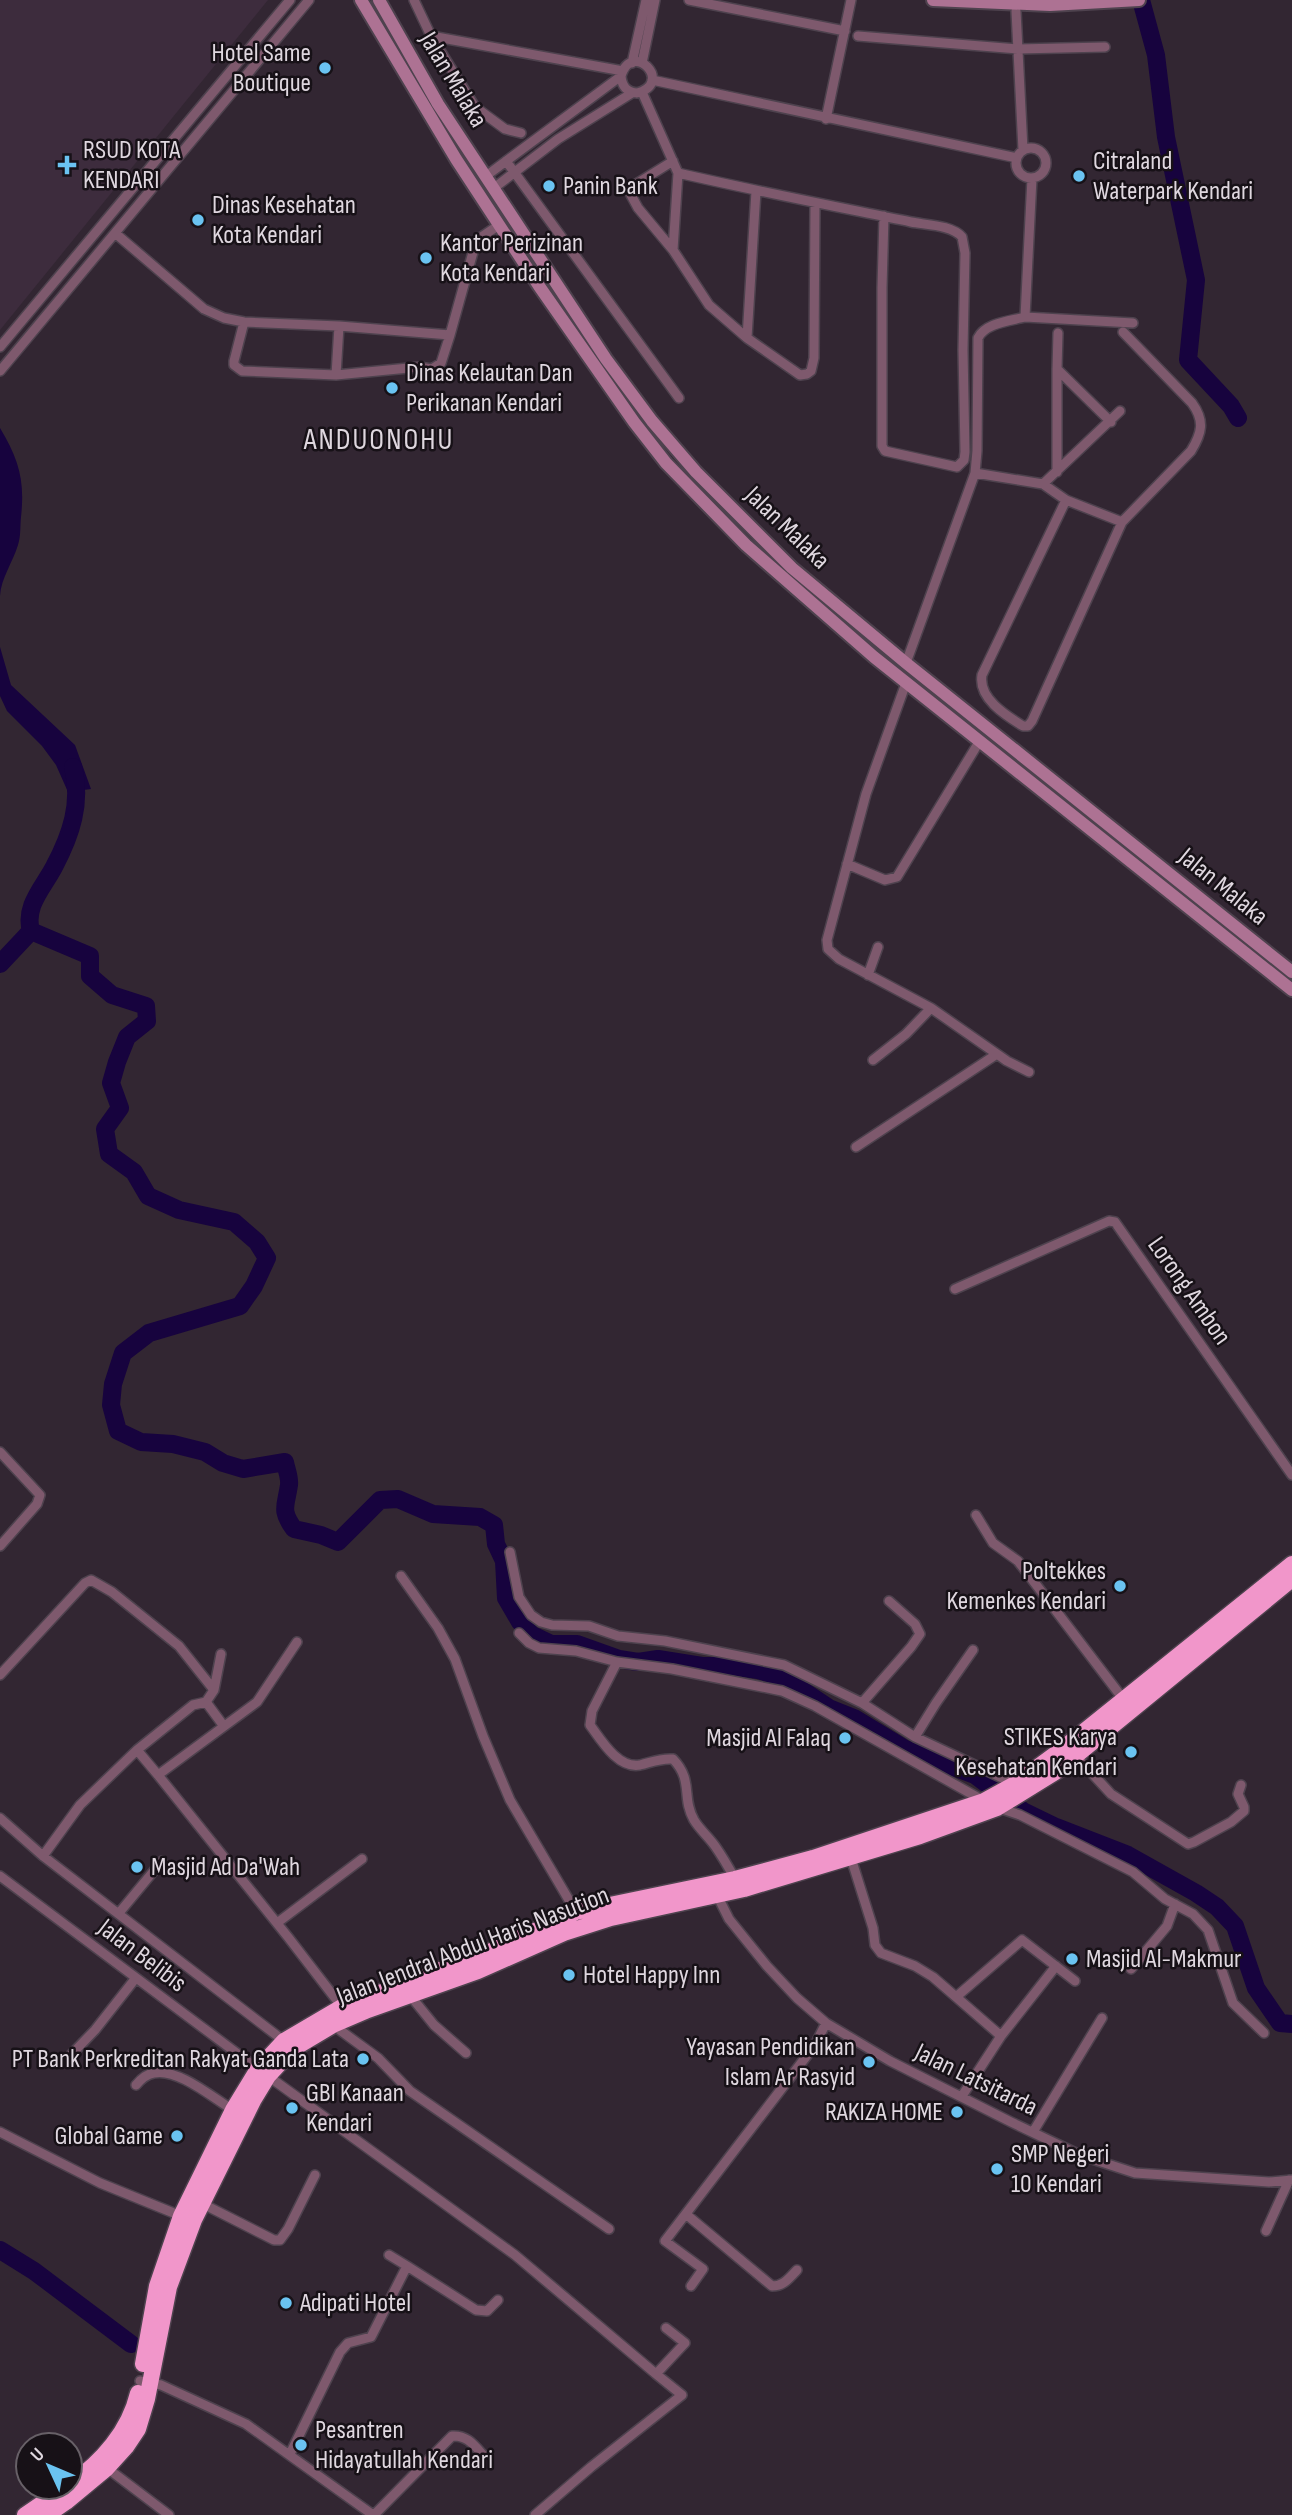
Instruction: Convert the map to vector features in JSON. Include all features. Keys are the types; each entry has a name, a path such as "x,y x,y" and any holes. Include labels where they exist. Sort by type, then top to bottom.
{"highway":[{"name":"Jalan Jendral Abdul Haris Nasution","path":"84,2472 98,2460 126,2425 133,2411 145,2381 169,2287 223,2144 233,2110 263,2073 293,2049 333,2025 502,1961 564,1933 715,1890 851,1858 993,1803 1076,1756 1292,1564"},
{"name":"Jalan Jendral Abdul Haris Nasution","path":"1018,1789 1124,1700 1292,1580"},
{"name":"Jalan Jendral Abdul Haris Nasution","path":"47,2515 74,2497 107,2468 138,2429 157,2286 181,2216 284,2041 342,2007 504,1946 576,1912 715,1890 735,1879 957,1817"},
{"path":"25,2515 46,2501"}],"street":[{"path":"0,347 290,0"},
{"path":"0,371 309,0"},
{"name":"Jalan Malaka","path":"361,0 424,107 499,225 594,365 666,463 746,545 905,683 1292,990"},
{"name":"Jalan Malaka","path":"379,0 438,104 497,167 497,185 606,359 652,421 690,466 792,568 907,660 1034,768 1292,972"},
{"path":"414,0 431,36 475,107 505,129 521,133"},
{"path":"646,0 632,63 580,106 497,167 512,174 678,398"},
{"path":"642,63 655,0"},
{"path":"689,0 847,22"},
{"path":"825,119 851,0"},
{"path":"933,0 1050,5 1133,1"},
{"path":"1017,19 1023,150 1016,164 1021,174 1032,178 1044,172 1046,158 1037,148 1023,150"},
{"path":"431,36 622,73"},
{"path":"858,36 1018,49 1105,47"},
{"path":"497,185 590,118 649,88 652,80 650,70 642,63 632,63"},
{"path":"622,73 624,86 637,92 678,173 673,250"},
{"path":"652,80 1017,158"},
{"path":"580,106 590,118"},
{"path":"673,162 636,184 631,195 638,208 673,250 709,305 747,338 800,375 811,371 814,358 815,204"},
{"path":"678,173 815,204 884,216 959,233 964,242 965,452 964,460 957,467 885,451 881,446 884,216"},
{"path":"1025,317 1032,178"},
{"path":"747,338 756,191"},
{"path":"244,322 234,361 234,365 242,371 336,375 432,369 441,363 475,245 483,235 499,225"},
{"path":"115,233 204,309 224,318 244,322 450,335"},
{"path":"68,266 79,276"},
{"path":"907,660 975,473 978,338 983,330 1025,317 1133,323"},
{"path":"336,375 339,326"},
{"path":"1066,500 982,675 981,684 986,697 1023,726 1028,726 1032,721 1122,522 1198,441 1201,416 1192,403 1123,332"},
{"path":"1057,472 1058,333"},
{"path":"1057,369 1111,422"},
{"path":"1043,484 1121,411"},
{"path":"975,473 1043,484 1066,500 1122,522"},
{"path":"905,683 866,794 827,945 834,956 931,1008 1018,1068 1029,1072"},
{"path":"847,864 885,880 897,877 979,742"},
{"path":"1026,779 1034,768"},
{"path":"868,975 878,947"},
{"path":"873,1060 906,1034 931,1008"},
{"path":"856,1147 997,1054"},
{"name":"Lorong Ambon","path":"955,1289 1109,1221 1115,1222 1292,1475"},
{"path":"0,1452 40,1496 37,1504 0,1546"},
{"path":"976,1515 993,1543 1018,1561 1124,1700"},
{"path":"510,1552 519,1597 531,1615 541,1622 589,1626 618,1636 665,1641 783,1665 862,1703 915,1737 1018,1789"},
{"path":"401,1576 438,1628 455,1659 510,1800 576,1912"},
{"path":"0,1675 90,1580 112,1591 179,1646 214,1690"},
{"path":"862,1703 920,1634 915,1624 889,1601"},
{"path":"519,1633 539,1648 576,1651 617,1662 672,1669 782,1691 815,1706 993,1803 1133,1872 1175,1904 1193,1914 1208,1930 1233,2003 1264,2034"},
{"path":"159,1774 257,1702 297,1642"},
{"path":"915,1737 974,1650"},
{"path":"43,1856 80,1805 137,1750 193,1705 206,1702 214,1690 221,1654"},
{"path":"617,1662 592,1711 590,1725 610,1751 628,1765 636,1766 660,1758 673,1759 686,1779 693,1818 713,1843 735,1879"},
{"path":"206,1702 223,1725"},
{"path":"137,1750 159,1774 342,2007"},
{"path":"1076,1756 1111,1794 1188,1844 1231,1822 1244,1811 1238,1794 1241,1785"},
{"path":"0,1818 43,1856 284,2041"},
{"path":"851,1858 877,1949 925,1971 1001,2036"},
{"path":"277,1923 362,1859"},
{"path":"119,1913 162,1861"},
{"name":"Jalan Belibis","path":"0,1876 135,1979 515,2255 682,2395 600,2459 535,2515"},
{"name":"Jalan Latsitarda","path":"715,1890 729,1919 797,1998 826,2023 890,2061 1080,2154 1135,2173 1269,2182 1291,2180"},
{"path":"1130,1969 1169,1922 1175,1904"},
{"path":"956,1997 1022,1940 1075,1981"},
{"path":"962,2096 1001,2036 1056,1966"},
{"path":"69,2057 95,2030 135,1979"},
{"path":"409,1994 434,2025 466,2053"},
{"path":"1033,2132 1102,2018"},
{"path":"691,2286 703,2269 665,2241 815,2045 826,2023"},
{"path":"333,2025 378,2057 410,2091 609,2229"},
{"path":"136,2085 145,2076 156,2072 168,2074 196,2086 233,2110"},
{"path":"0,2132 100,2183 181,2216"},
{"path":"201,2203 274,2240 280,2240 315,2175"},
{"path":"1266,2231 1291,2180"},
{"path":"687,2215 772,2286 786,2282 797,2270"},
{"path":"389,2255 477,2310 487,2311 498,2300"},
{"path":"290,2455 340,2352 348,2343 371,2337 407,2266"},
{"path":"656,2374 685,2343 666,2328"},
{"path":"145,2381 246,2424 374,2515 452,2436 460,2435 483,2455"},
{"path":"107,2468 169,2515"}],"shaded area":[{"name":"RSUD KOTA KENDARI","path":"0,0 268,0 0,330"},
{"path":"0,428 16,460 21,481 22,504 19,542 0,596"},
{"path":"0,647 11,685 75,745 91,789 68,792 56,765 42,746 7,711 0,696"}],"waterway":[{"path":"1141,0 1156,55 1166,137 1196,280 1188,360 1231,406 1238,418"},
{"path":"0,964 31,931 32,905 65,843 75,806 73,767"},
{"path":"31,931 90,956 90,976 112,995 146,1006 147,1021 127,1037 111,1083 120,1108 105,1129 109,1154 134,1172 148,1196 179,1210 234,1222 257,1242 267,1258 254,1286 240,1306 149,1333 123,1353 113,1384 111,1405 118,1431 141,1442 173,1444 205,1452 223,1463 243,1469 285,1462 289,1482 285,1508 290,1523 294,1529 338,1542 380,1500 398,1499 433,1514 480,1517 494,1525 496,1544 504,1561 506,1598 520,1622 532,1635 551,1644 577,1644 619,1659 638,1662 658,1659 702,1666 731,1666 784,1678 829,1708 854,1718 905,1749 975,1775 1023,1811 1128,1855 1217,1907 1235,1926 1256,1988 1280,2023 1292,2024"},
{"path":"0,2250 34,2271 131,2344"}],"place":[{"name":"Hotel Same Boutique","path":"325,68"},
{"name":"RSUD KOTA KENDARI","path":"67,165"},
{"name":"Citraland Waterpark Kendari","path":"1079,176"},
{"name":"Panin Bank","path":"549,186"},
{"name":"Dinas Kesehatan Kota Kendari","path":"198,220"},
{"name":"Kantor Perizinan Kota Kendari","path":"426,258"},
{"name":"Dinas Kelautan Dan Perikanan Kendari","path":"392,388"},
{"name":"Poltekkes Kemenkes Kendari","path":"1120,1586"},
{"name":"Masjid Al Falaq","path":"845,1738"},
{"name":"STIKES Karya Kesehatan Kendari","path":"1131,1752"},
{"name":"Masjid Ad Da'Wah","path":"137,1867"},
{"name":"Masjid Al-Makmur","path":"1072,1959"},
{"name":"Hotel Happy Inn","path":"569,1975"},
{"name":"PT Bank Perkreditan Rakyat Ganda Lata","path":"363,2059"},
{"name":"Yayasan Pendidikan Islam Ar Rasyid","path":"869,2062"},
{"name":"GBI Kanaan Kendari","path":"292,2108"},
{"name":"RAKIZA HOME","path":"957,2112"},
{"name":"Global Game","path":"177,2136"},
{"name":"SMP Negeri 10 Kendari","path":"997,2169"},
{"name":"Adipati Hotel","path":"286,2303"},
{"name":"Pesantren Hidayatullah Kendari","path":"301,2445"}],"district":[{"name":"ANDUONOHU","path":"379,440"}]}
